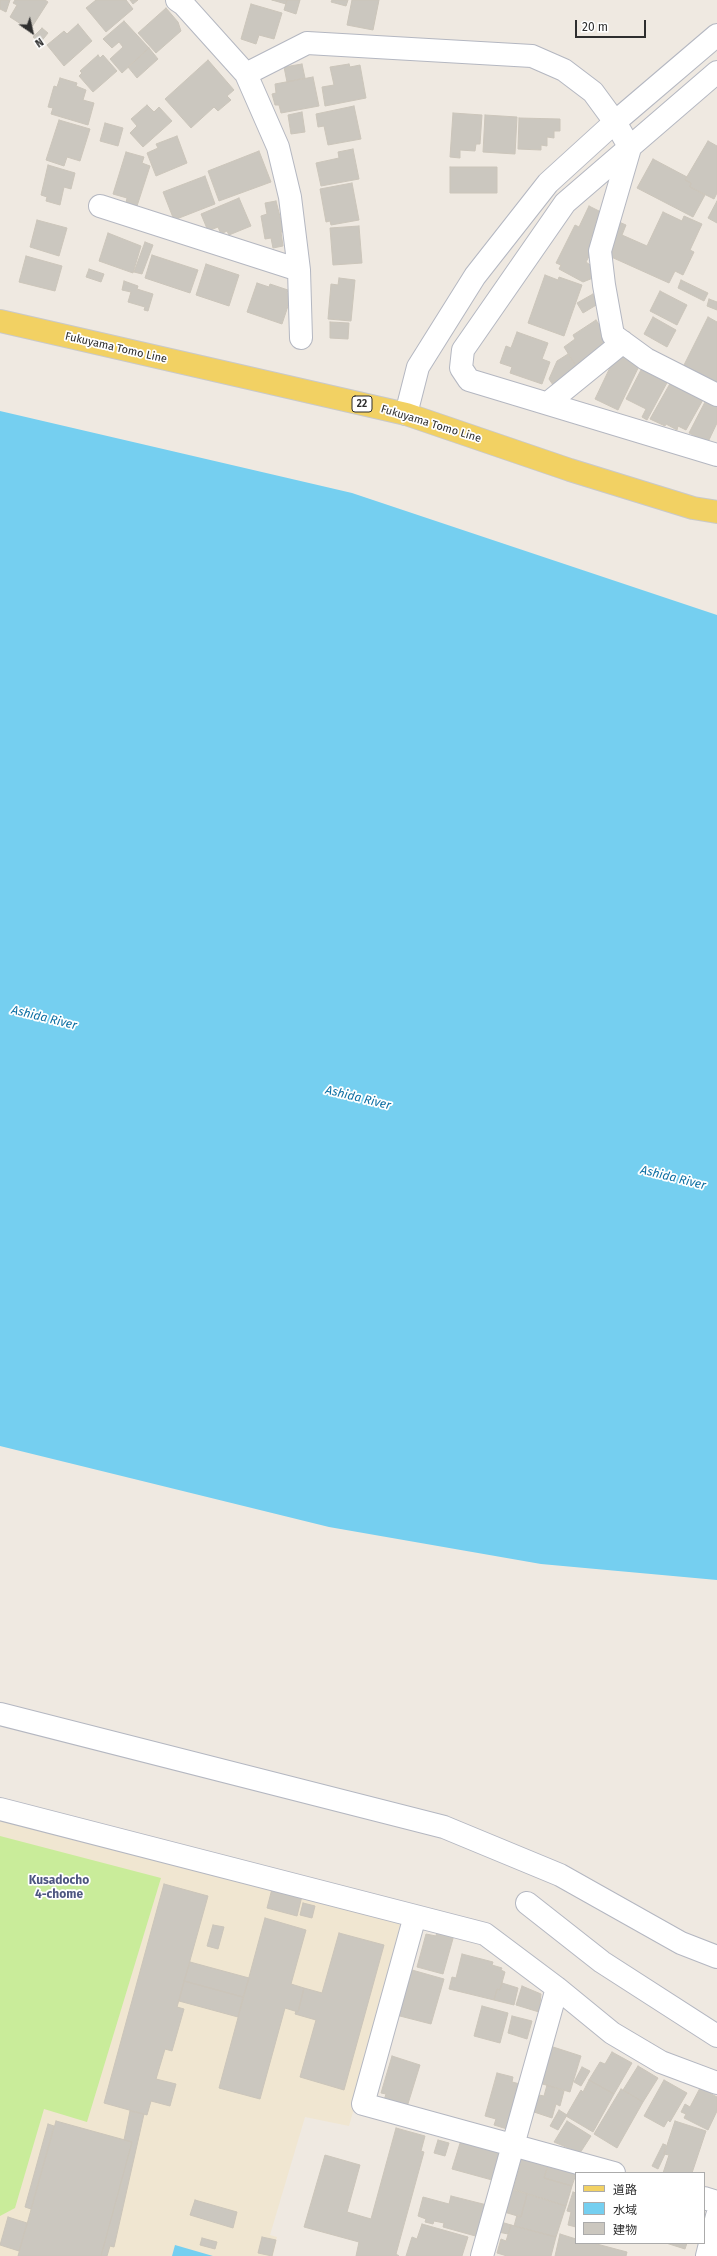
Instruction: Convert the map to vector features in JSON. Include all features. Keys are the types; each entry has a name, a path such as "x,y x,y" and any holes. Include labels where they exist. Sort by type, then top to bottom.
{"main road":[{"name":"Fukuyama Tomo Line","path":"0,321 406,414 570,470 693,508 717,512"}],"street":[{"path":"177,0 184,4 246,74 278,147 290,197 299,270 301,338"},
{"path":"406,414 418,368 475,276 548,184 615,122 717,35"},
{"path":"246,74 307,43 532,56 564,70 593,92 615,122 630,148 600,251 604,285 613,335 646,359 717,395"},
{"path":"717,72 565,203 464,350 461,368 469,380 717,455"},
{"path":"100,206 299,270"},
{"path":"548,403 623,342"},
{"path":"0,1714 444,1828 560,1875 681,1943 717,1957"},
{"path":"0,1809 485,1934 557,1988 618,2037 660,2062 717,2084"},
{"path":"527,1903 602,1962 717,2036"},
{"path":"415,1916 363,2104 610,2172"},
{"path":"482,2256 557,1988"},
{"path":"705,2198 717,2202"},
{"path":"707,2256 717,2216"}],"shaded area":[{"path":"0,1817 407,1922 349,2126 305,2117 270,2235 277,2237 273,2256 0,2256"}],"green space":[{"path":"0,1836 161,1878 87,2122 44,2109 15,2208 0,2216"}],"water":[{"name":"Ashida River","path":"0,411 352,493 717,615 717,1580 541,1564 329,1527 0,1446"},
{"path":"175,2245 213,2256 172,2256"}],"building":[{"path":"0,0 10,0 6,12 0,9"},
{"path":"15,0 45,0 48,2 30,30 10,17 17,5 13,3"},
{"path":"96,0 126,0 133,9 106,32 86,8"},
{"path":"130,0 138,0 133,4"},
{"path":"272,0 287,0 286,4"},
{"path":"287,0 300,0 296,14 284,10"},
{"path":"332,0 348,0 346,6 331,2"},
{"path":"352,0 379,0 373,30 347,25"},
{"path":"251,4 282,13 274,39 259,35 256,44 241,39"},
{"path":"166,8 178,22 181,31 156,53 138,33"},
{"path":"124,21 149,48 122,73 110,59 123,47 119,42 112,48 103,39"},
{"path":"78,24 92,41 64,66 47,45 64,31 67,34"},
{"path":"42,28 48,33 40,43 33,37"},
{"path":"149,48 158,59 137,78 128,67"},
{"path":"98,55 100,58 103,55 117,71 93,92 79,76 82,73 80,71"},
{"path":"208,60 234,90 227,96 231,100 218,111 214,107 191,128 165,99"},
{"path":"302,64 305,78 287,82 284,67"},
{"path":"349,64 350,67 360,65 366,98 325,106 322,87 334,85 330,67"},
{"path":"313,77 319,106 281,113 279,105 275,105 272,94 276,93 275,84"},
{"path":"60,78 77,83 76,86 86,90 83,100 94,103 88,125 51,114 53,108 48,107 54,86 57,87"},
{"path":"147,105 154,112 159,107 172,121 143,147 130,133 137,126 131,119"},
{"path":"354,106 361,139 328,145 324,126 318,127 316,114"},
{"path":"302,112 305,132 291,134 288,115"},
{"path":"453,113 482,115 480,144 476,144 475,151 460,150 460,158 450,157"},
{"path":"485,115 517,117 515,154 483,152"},
{"path":"519,118 560,119 560,131 554,131 554,138 547,137 547,146 541,145 541,150 518,149"},
{"path":"59,120 90,129 80,161 67,157 64,166 46,160"},
{"path":"105,123 123,128 118,146 100,141"},
{"path":"177,136 187,163 156,176 147,153 158,148 156,144"},
{"path":"708,141 717,146 717,193 714,199 690,187 691,183 685,180"},
{"path":"353,149 359,179 321,186 316,163 339,158 338,152"},
{"path":"259,151 271,182 219,201 208,171"},
{"path":"126,152 144,157 142,163 150,166 137,206 126,203 127,198 113,194"},
{"path":"653,159 687,177 685,180 691,183 690,187 705,195 693,217 637,188"},
{"path":"48,165 75,173 71,189 64,187 60,205 46,201 47,197 41,195"},
{"path":"450,167 497,167 497,193 450,193"},
{"path":"205,176 215,204 174,220 163,192"},
{"path":"352,183 359,220 331,225 330,221 326,222 320,189"},
{"path":"239,198 251,226 229,235 227,231 221,234 218,227 208,231 201,214"},
{"path":"276,201 284,232 281,232 283,246 273,248 271,238 265,239 261,216 267,214 265,203"},
{"path":"717,201 717,223 708,218"},
{"path":"589,206 603,213 590,240 596,243 586,262 593,267 593,278 583,282 559,269 561,265 556,263 575,225 579,227"},
{"path":"663,212 682,221 684,216 702,224 690,250 694,252 683,275 675,271 669,283 609,256 619,222 626,225 622,235 647,246"},
{"path":"37,220 67,228 59,256 30,247"},
{"path":"359,226 362,263 333,265 330,228"},
{"path":"108,233 141,246 133,273 99,261"},
{"path":"145,242 153,245 142,274 134,272"},
{"path":"152,255 198,270 190,293 145,278"},
{"path":"26,256 62,266 55,291 19,282"},
{"path":"206,264 239,275 229,306 196,295"},
{"path":"89,269 104,274 101,282 86,277"},
{"path":"545,275 558,280 559,277 582,285 564,336 528,323"},
{"path":"339,278 355,280 351,321 328,319 331,284 338,285"},
{"path":"681,280 708,293 704,301 678,288"},
{"path":"124,281 138,286 137,289 153,294 148,311 144,310 145,307 128,302 131,292 122,290"},
{"path":"257,283 269,287 270,284 288,290 287,293 292,294 282,324 247,312"},
{"path":"660,291 687,305 677,325 650,311"},
{"path":"593,294 598,304 583,313 577,303"},
{"path":"709,299 717,302 717,310 707,306"},
{"path":"653,317 676,330 667,347 644,334"},
{"path":"708,317 717,322 717,387 682,369"},
{"path":"596,320 613,346 578,369 564,347 575,339 573,335"},
{"path":"330,322 349,323 348,339 330,338"},
{"path":"517,332 548,343 542,359 550,362 542,384 510,373 512,367 500,363 506,346 511,348"},
{"path":"568,354 578,369 553,385 549,379 557,361"},
{"path":"620,355 640,364 618,410 595,399 615,357"},
{"path":"643,366 669,379 647,420 642,417 646,409 626,399"},
{"path":"672,380 704,398 686,430 678,426 677,430 666,424 665,426 650,419"},
{"path":"706,400 717,406 717,423 708,442 689,433"},
{"path":"164,1884 208,1896 177,2007 184,2009 172,2051 165,2049 156,2079 176,2084 170,2106 151,2101 147,2115 104,2103"},
{"path":"272,1889 302,1896 297,1916 267,1908"},
{"path":"303,1903 315,1906 312,1918 300,1915"},
{"path":"265,1918 306,1930 291,1984 304,1988 298,2012 285,2008 260,2099 219,2088"},
{"path":"213,1925 224,1927 218,1949 207,1946"},
{"path":"437,1931 454,1935 443,1974 417,1967 426,1934 436,1936"},
{"path":"339,1933 384,1945 344,2090 300,2077 316,2020 295,2014 296,2011 298,2012 304,1988 322,1993"},
{"path":"462,1954 493,1962 492,1965 502,1968 501,1970 505,1972 500,1990 497,1989 494,2000 449,1989 452,1977 456,1978"},
{"path":"190,1962 249,1978 243,1997 184,1981"},
{"path":"412,1970 444,1979 431,2024 396,2015 404,1986 407,1987"},
{"path":"184,1981 243,1997 238,2017 179,2001"},
{"path":"502,1983 518,1988 514,2005 494,2000 497,1989 500,1990"},
{"path":"522,1986 541,1994 539,2012 516,2005"},
{"path":"482,2006 508,2013 500,2043 474,2036"},
{"path":"512,2016 532,2021 527,2039 508,2033"},
{"path":"550,2046 581,2056 570,2092 539,2083"},
{"path":"612,2052 632,2063 614,2094 589,2080 600,2062 605,2064"},
{"path":"392,2056 420,2065 407,2107 384,2100 386,2094 381,2093"},
{"path":"638,2066 658,2078 643,2102 623,2090"},
{"path":"582,2067 590,2071 581,2086 574,2082"},
{"path":"497,2073 513,2077 512,2082 520,2084 507,2129 494,2125 496,2119 485,2116"},
{"path":"589,2080 614,2094 593,2132 566,2116 581,2090 583,2092"},
{"path":"664,2080 687,2093 670,2122 668,2120 664,2127 644,2116"},
{"path":"547,2085 564,2091 560,2106 556,2104 552,2118 534,2112 539,2095 544,2096"},
{"path":"700,2088 717,2097 717,2111 708,2130 684,2118 686,2114 681,2112 685,2104 690,2107"},
{"path":"621,2089 643,2102 617,2148 594,2134"},
{"path":"559,2110 567,2115 558,2130 550,2126"},
{"path":"130,2111 144,2114 114,2247 110,2246 107,2256 101,2256 132,2142 124,2140"},
{"path":"56,2121 132,2142 101,2256 18,2256"},
{"path":"567,2121 591,2136 580,2153 554,2142"},
{"path":"675,2121 706,2131 692,2172 663,2172 669,2155 664,2154"},
{"path":"48,2124 54,2126 31,2209 25,2207"},
{"path":"396,2128 425,2136 421,2151 424,2152 396,2254 399,2256 356,2256 359,2242 304,2227 325,2155 360,2165 347,2212 371,2219"},
{"path":"438,2140 449,2143 445,2156 434,2153"},
{"path":"461,2140 501,2151 492,2180 452,2169"},
{"path":"663,2144 666,2145 665,2154 658,2169 652,2166"},
{"path":"522,2157 548,2165 544,2178 572,2186 566,2206 513,2189"},
{"path":"549,2163 575,2174 572,2186 544,2178"},
{"path":"510,2189 527,2194 521,2217 504,2212"},
{"path":"573,2192 575,2193 575,2227 568,2225 571,2212 567,2211"},
{"path":"527,2194 566,2206 556,2237 514,2226 517,2215 521,2217"},
{"path":"451,2196 487,2205 479,2237 443,2227 444,2223 434,2221 433,2224 425,2222 426,2219 418,2216 423,2197 449,2204"},
{"path":"195,2200 237,2212 233,2228 190,2215"},
{"path":"8,2217 27,2223 19,2251 0,2245"},
{"path":"501,2222 511,2225 508,2234 498,2232"},
{"path":"422,2224 468,2237 462,2256 406,2256 412,2237 417,2239"},
{"path":"511,2225 556,2237 551,2256 507,2256 497,2253 501,2239 506,2241"},
{"path":"560,2234 575,2239 575,2244 597,2244 627,2252 626,2256 555,2256"},
{"path":"262,2237 276,2240 272,2256 258,2253"},
{"path":"202,2238 217,2242 215,2249 200,2245"},
{"path":"669,2244 687,2244 685,2249"}],"district":[{"name":"Kusadocho 4-chome","path":"59,1888"}]}
